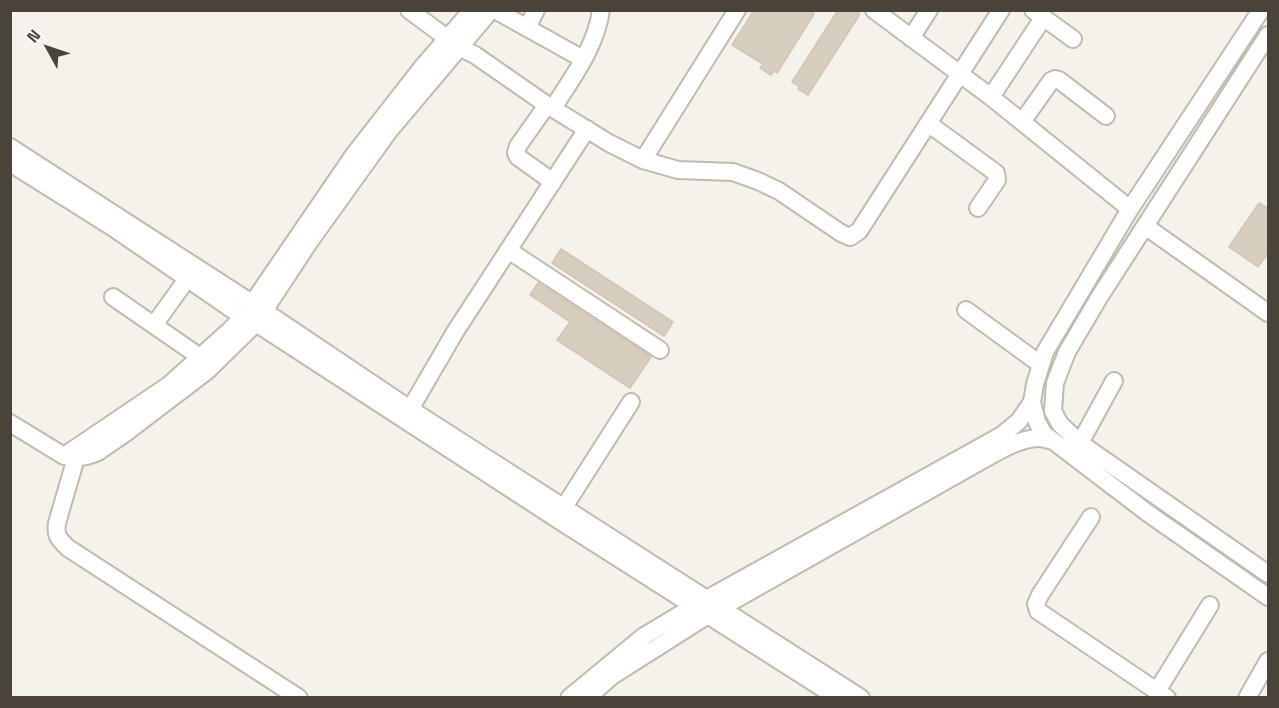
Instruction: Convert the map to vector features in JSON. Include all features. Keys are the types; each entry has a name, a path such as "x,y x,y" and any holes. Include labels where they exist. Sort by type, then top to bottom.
{"street":[{"path":"409,10 550,106 609,143 643,160 678,170 733,172 758,181 779,191 850,237 859,231 1001,10"},
{"path":"424,10 459,43"},
{"path":"459,43 472,10"},
{"path":"10,423 70,457 99,452 207,370 254,313 352,156 424,66 459,43 493,10 583,59"},
{"path":"527,28 536,10"},
{"path":"553,182 518,157 516,153 518,146 583,59 597,32 601,10"},
{"path":"643,160 737,10"},
{"path":"874,10 991,97 1130,209"},
{"path":"911,38 929,10"},
{"path":"1261,10 1130,209 1045,352 1040,364 1032,402 1037,422 1044,434 1149,513 1269,597"},
{"path":"991,97 1038,14 1072,39"},
{"path":"1269,35 1100,296 1067,352 1055,383 1053,411 1060,424 1080,443 1269,574"},
{"path":"1022,122 1051,81 1055,79 1106,116"},
{"path":"929,124 996,174 997,180 978,208"},
{"path":"407,414 455,332 587,129"},
{"path":"10,147 407,414 700,602 838,698"},
{"path":"10,163 112,226 187,279 254,313"},
{"path":"1145,226 1269,313"},
{"path":"508,250 660,350"},
{"path":"154,325 187,279"},
{"path":"113,297 200,357"},
{"path":"966,310 1040,364"},
{"path":"254,313 170,385 70,457 56,532 59,540 68,548 299,698"},
{"path":"1080,443 1114,381"},
{"path":"561,513 631,402"},
{"path":"569,698 644,636 700,602 1002,435 1019,422 1032,402"},
{"path":"587,698 612,676 715,612 1010,446 1040,438 1054,441"},
{"path":"1091,517 1040,595 1036,604 1038,611 1162,694 1210,605"},
{"path":"715,612 861,698"},
{"path":"1247,698 1269,661"}],"building":[{"path":"754,10 810,10 814,14 777,73 774,71 771,75 760,68 763,64 732,45"},
{"path":"838,10 854,10 860,14 808,95 792,82"},
{"path":"1259,203 1269,209 1269,252 1258,267 1229,247"},
{"path":"561,249 673,322 664,336 552,263"},
{"path":"538,283 651,357 630,388 557,340 570,322 530,295"}]}
